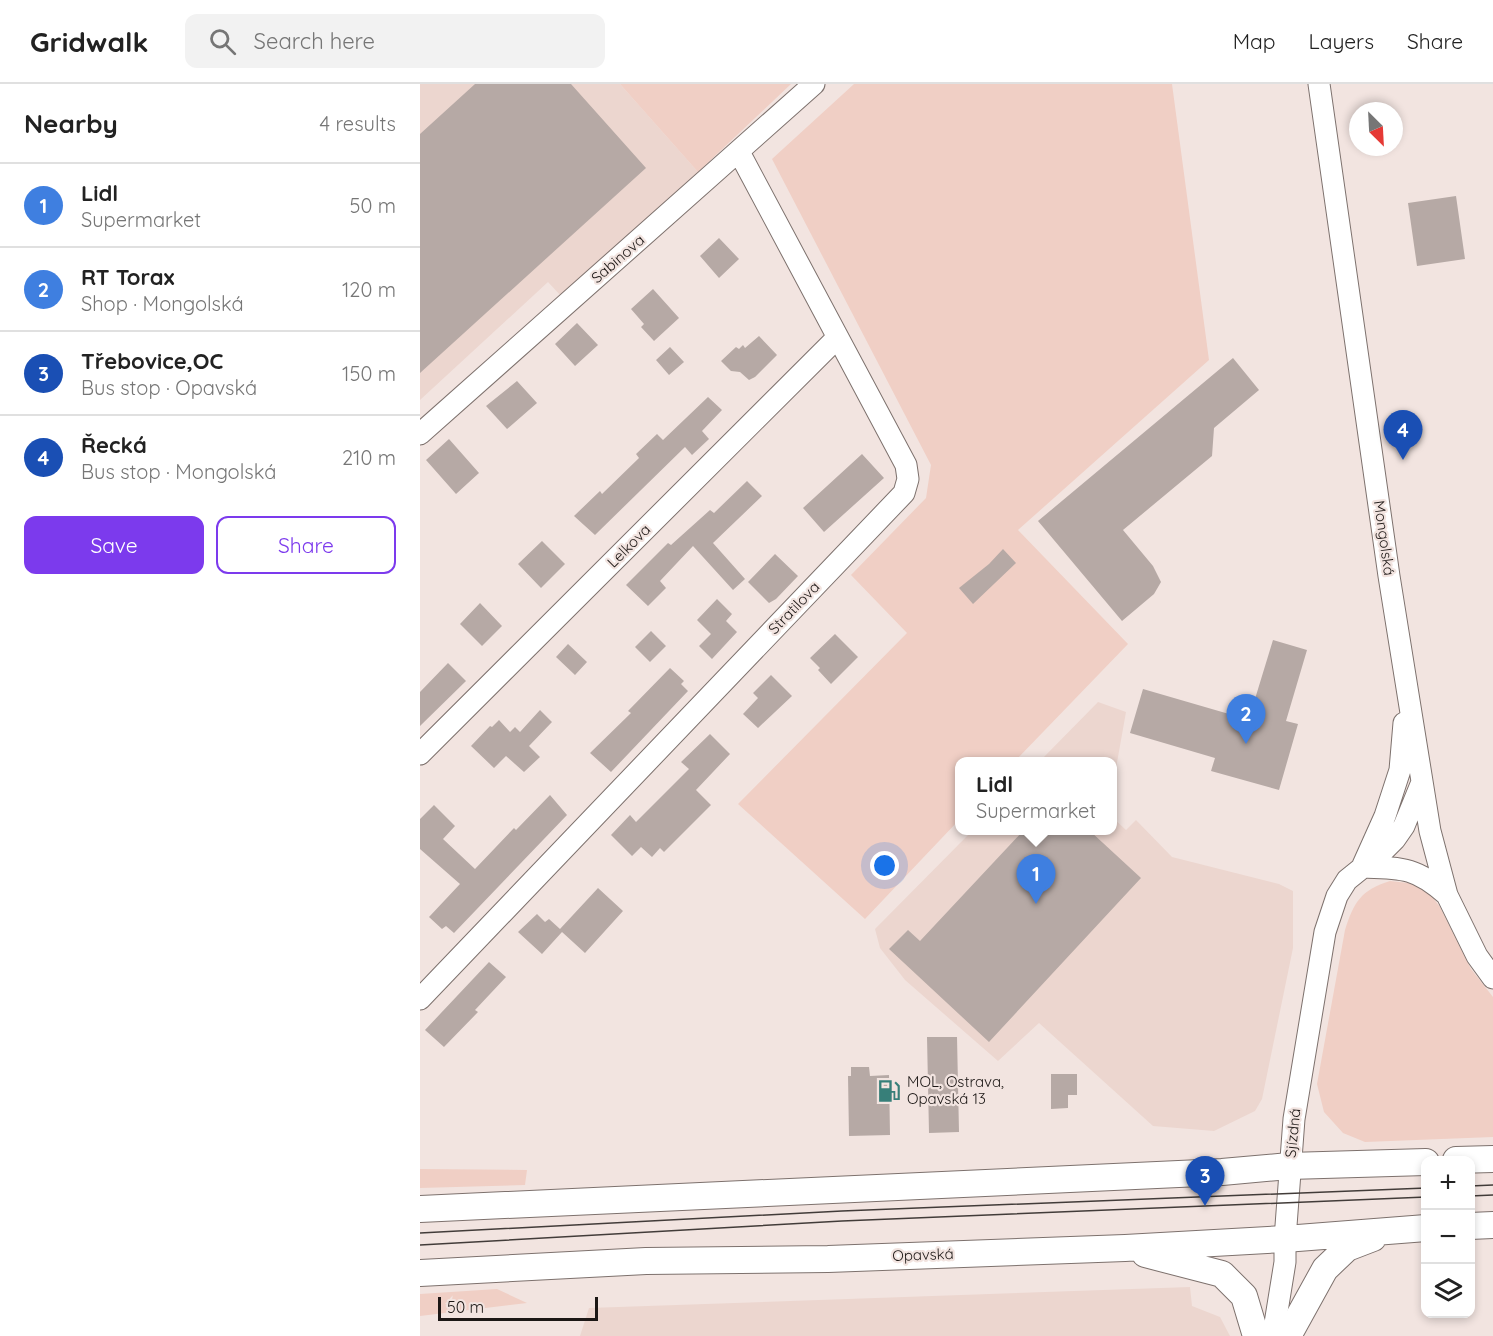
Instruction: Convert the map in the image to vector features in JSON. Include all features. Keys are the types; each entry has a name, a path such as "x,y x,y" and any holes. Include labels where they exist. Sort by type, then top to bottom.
{"main road":[{"path":"1475,1160 1493,1159"},
{"path":"420,1209 1222,1172 1289,1166 1421,1162"},
{"path":"1475,1226 1493,1225"},
{"name":"Opavská","path":"420,1273 646,1261 828,1259 1125,1248 1421,1228"},
{"path":"1288,1336 1325,1269 1347,1248 1392,1230"},
{"path":"1125,1248 1222,1274 1244,1296 1256,1336"}],"street":[{"name":"Sabinova","path":"420,434 814,84"},
{"name":"Mongolská","path":"1319,84 1389,576 1430,831 1447,895 1478,956 1493,978"},
{"name":"Stratilova","path":"420,999 904,493 908,479 906,465 739,152"},
{"name":"Lelkova","path":"420,754 837,338"},
{"path":"1362,867 1385,816 1400,770 1407,681"},
{"path":"1362,867 1395,839 1404,826 1423,782"},
{"path":"1362,867 1403,869 1418,873 1447,895"},
{"name":"Sjízdná","path":"1273,1336 1286,1262 1289,1166 1294,1119 1325,932 1337,896 1347,880 1362,867"}],"shaded area":[{"path":"420,84 620,84 698,172 561,296 548,282 420,400"},
{"path":"620,84 791,84 698,172"},
{"path":"854,84 1172,84 1209,360 1018,530 1128,644 1019,757 955,757 955,824 865,919 738,804 907,633 851,575 926,498 931,465 772,159"},
{"path":"1098,702 1126,712 1117,763 1117,757 1044,757"},
{"path":"1136,820 1172,857 1279,884 1293,891 1293,948 1262,1099 1255,1111 1214,1131 1153,1126 1039,1023 998,1061 905,980 880,948 875,929 968,835 1117,835 1117,822 1126,830"},
{"path":"1390,881 1408,883 1430,894 1440,907 1471,969 1493,997 1493,1137 1365,1142 1343,1133 1324,1112 1317,1084 1345,930 1360,898 1372,889"},
{"path":"420,1169 527,1170 525,1185 420,1188"},
{"path":"1190,1287 1192,1306 1220,1317 1230,1336 580,1336 589,1308"},
{"path":"497,1289 527,1303 420,1316 420,1294"}],"building":[{"path":"475,84 571,84 646,168 420,373 420,134"},
{"path":"1456,196 1465,259 1417,266 1408,203"},
{"path":"719,238 739,259 719,278 700,256"},
{"path":"653,289 679,318 654,341 641,327 644,324 631,309"},
{"path":"577,323 598,345 575,366 555,344"},
{"path":"759,336 777,355 755,377 749,380 740,372 731,371 721,361 736,347 739,349 743,345 745,348"},
{"path":"670,347 684,362 669,375 656,360"},
{"path":"1233,358 1259,390 1214,428 1212,456 1123,530 1153,566 1161,582 1154,594 1122,621 1038,521"},
{"path":"517,381 537,403 507,429 486,406"},
{"path":"708,397 722,410 702,431 709,439 692,455 685,447 595,535 574,516 600,491 602,494 639,458 636,454 657,434 663,440"},
{"path":"449,439 479,473 456,494 426,460"},
{"path":"862,454 884,478 824,532 803,508"},
{"path":"747,481 762,496 713,543 745,579 733,590 693,546 660,581 666,588 648,606 626,585 668,543 671,545 710,510 714,513"},
{"path":"542,541 565,564 541,588 518,564"},
{"path":"1003,549 1016,563 973,604 959,588 989,564"},
{"path":"775,554 798,576 776,599 769,603 748,582"},
{"path":"717,599 732,614 726,621 737,632 712,659 699,646 711,634 697,620"},
{"path":"480,603 502,626 482,646 460,624"},
{"path":"651,631 666,646 650,662 635,647"},
{"path":"835,634 858,657 831,684 810,658"},
{"path":"1273,640 1307,650 1286,721 1298,724 1279,790 1211,771 1215,758 1130,733 1143,689 1229,714 1232,706 1251,712"},
{"path":"568,644 587,662 575,675 556,657"},
{"path":"448,663 466,681 420,726 420,692"},
{"path":"670,668 684,681 681,684 688,691 611,772 590,753 631,713 628,711"},
{"path":"771,675 792,696 758,728 743,714 758,698 753,693"},
{"path":"540,710 552,722 529,746 540,757 524,772 506,756 494,768 471,746 499,720 510,732 515,727 520,732"},
{"path":"710,734 730,754 696,790 711,805 664,852 660,848 652,857 641,847 632,856 611,835 630,815 636,822 689,769 681,762"},
{"path":"550,795 567,815 454,933 446,926 442,929 429,917 460,884 420,849 420,819 434,805 455,826 443,839 475,869"},
{"path":"1019,835 1094,835 1141,878 989,1042 889,949 908,930 920,941"},
{"path":"598,888 623,911 585,953 562,932 542,954 518,932 537,914 545,922 549,919 560,929"},
{"path":"489,962 506,977 475,1010 478,1012 444,1047 425,1030"},
{"path":"927,1037 957,1037 959,1132 929,1133"},
{"path":"851,1067 869,1067 870,1076 889,1075 890,1135 849,1136 848,1076 851,1076"},
{"path":"1051,1074 1077,1074 1077,1095 1068,1095 1068,1108 1051,1109"}],"tram line":[{"path":"1475,1186 1493,1185"},
{"path":"420,1233 842,1211 1421,1188"},
{"path":"1475,1196 1493,1195"},
{"path":"420,1245 842,1221 1421,1197"}],"place":[{"name":"Řecká","path":"1403,460"},
{"name":"RT Torax","path":"1246,744"},
{"name":"Lidl","path":"1036,904"},
{"name":"MOL, Ostrava, Opavská 13","path":"889,1091"},
{"name":"Třebovice,OC","path":"1205,1206"}]}
